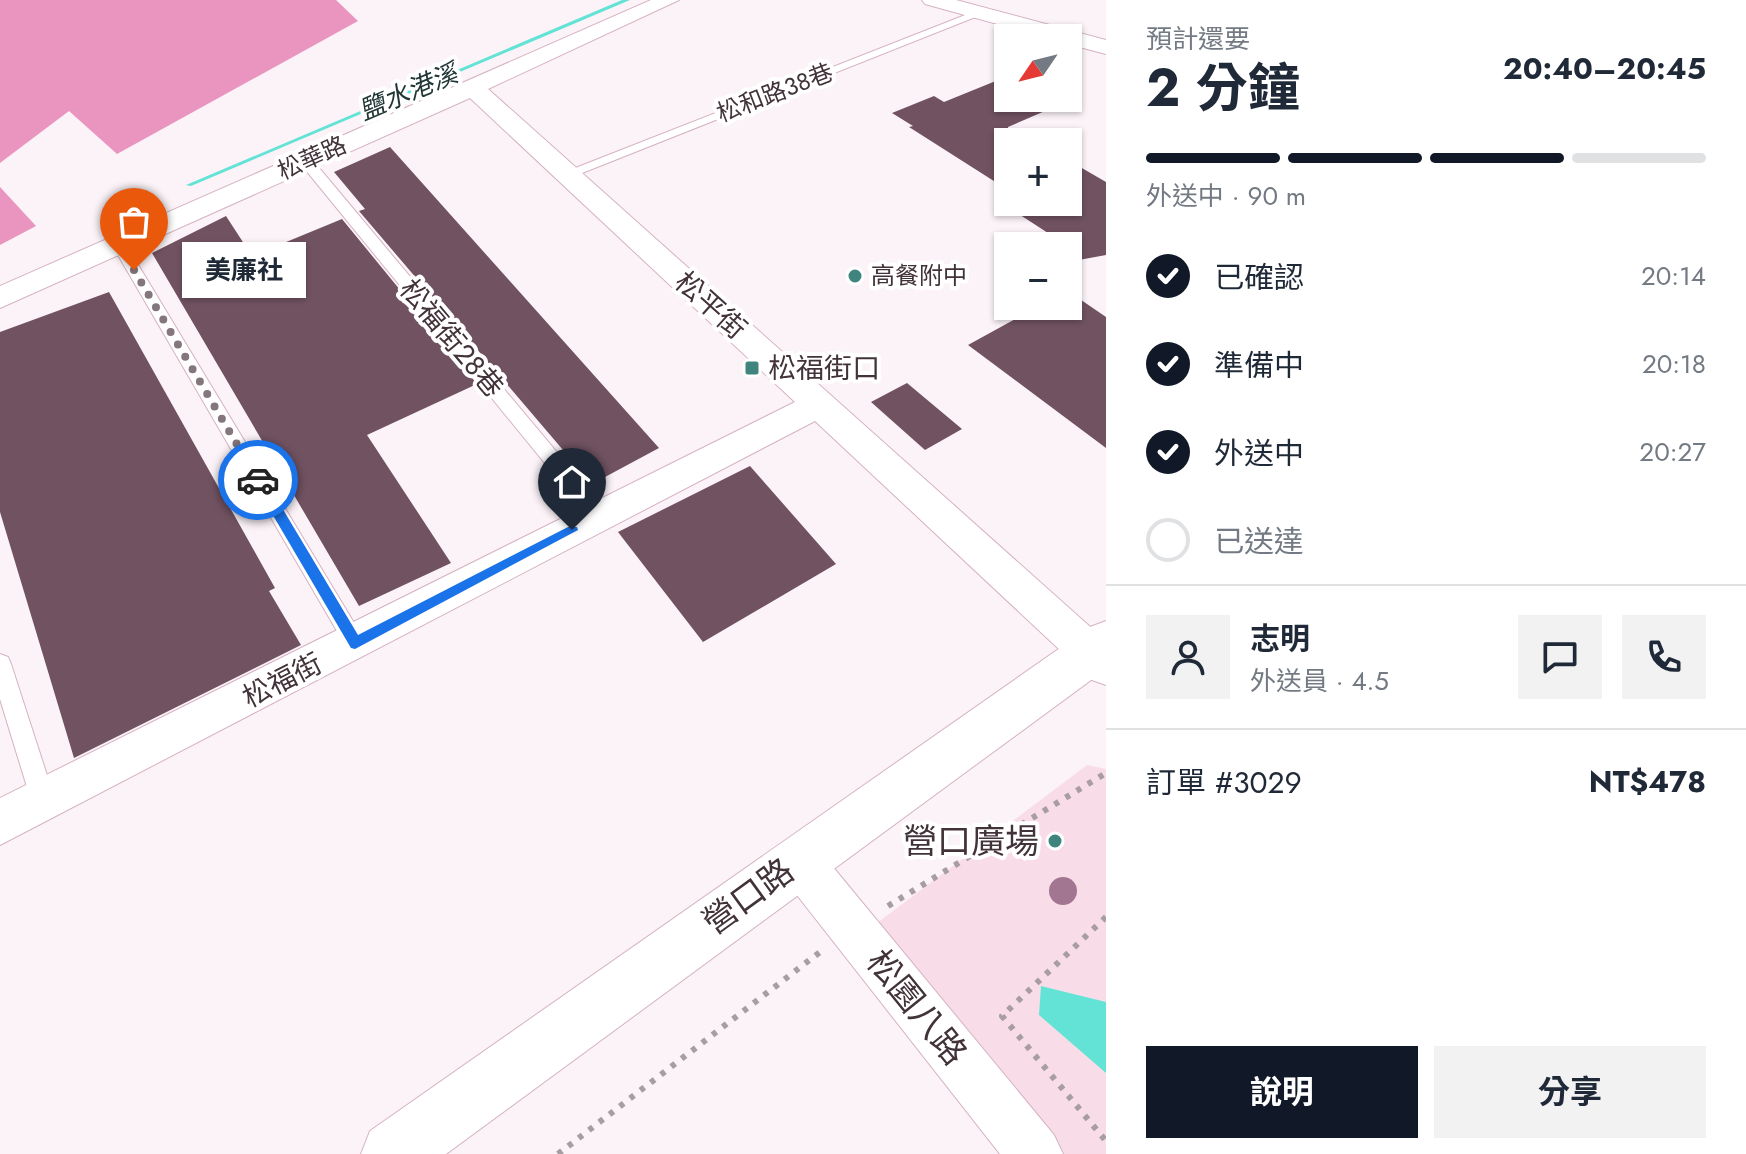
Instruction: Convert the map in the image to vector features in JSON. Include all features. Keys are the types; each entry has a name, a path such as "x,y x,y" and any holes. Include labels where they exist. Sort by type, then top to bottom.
{"street":[{"name":"松華路","path":"0,298 669,0"},
{"path":"932,0 1106,47"},
{"name":"松平街","path":"472,87 1100,655"},
{"name":"松福街","path":"0,822 819,404"},
{"name":"營口路","path":"393,1154 798,860 1100,655"},
{"name":"松園八路","path":"798,860 1035,1154"}],"lane":[{"name":"松和路38巷","path":"567,174 982,12"},
{"name":"松福街28巷","path":"305,160 599,516"},
{"path":"118,243 355,643"},
{"path":"0,664 43,800"}],"path":[{"path":"558,1154 853,928 1106,773"},
{"path":"1106,917 1002,1016 1106,1141"}],"shaded area":[{"path":"0,0 336,0 358,21 117,154 69,111 0,163"},
{"path":"0,187 36,226 0,245"},
{"path":"1087,765 1106,769 1106,1154 1037,1154 861,935"},
{"path":"1041,986 1106,1002 1106,1073 1039,1015"}],"building":[{"path":"994,82 994,112 1043,112 1008,128 994,128 994,181 892,113 934,96 944,102"},
{"path":"390,147 659,448 592,484 359,211 365,209 334,172"},
{"path":"1082,168 1106,182 1106,255 1082,259 1082,232 1046,232 1022,216 1082,216"},
{"path":"226,216 252,256 342,219 477,384 367,435 451,563 359,606 152,253"},
{"path":"109,292 275,588 269,591 301,645 74,758 0,512 0,332"},
{"path":"1082,301 1106,317 1106,448 968,345 1014,320 1082,320"},
{"path":"907,383 962,429 925,450 871,402"},
{"path":"750,466 836,564 703,642 618,532"}],"waterway":[{"name":"鹽水港溪","path":"189,185 627,0"}],"way so far":[{"path":"134,270 258,480"}],"place":[{"name":"美廉社","path":"134,270"},
{"name":"高餐附中","path":"855,276"},
{"name":"松福街口","path":"752,368"},
{"name":"營口廣場","path":"1055,841"}],"route":[{"path":"258,480 355,643 572,530"}]}
